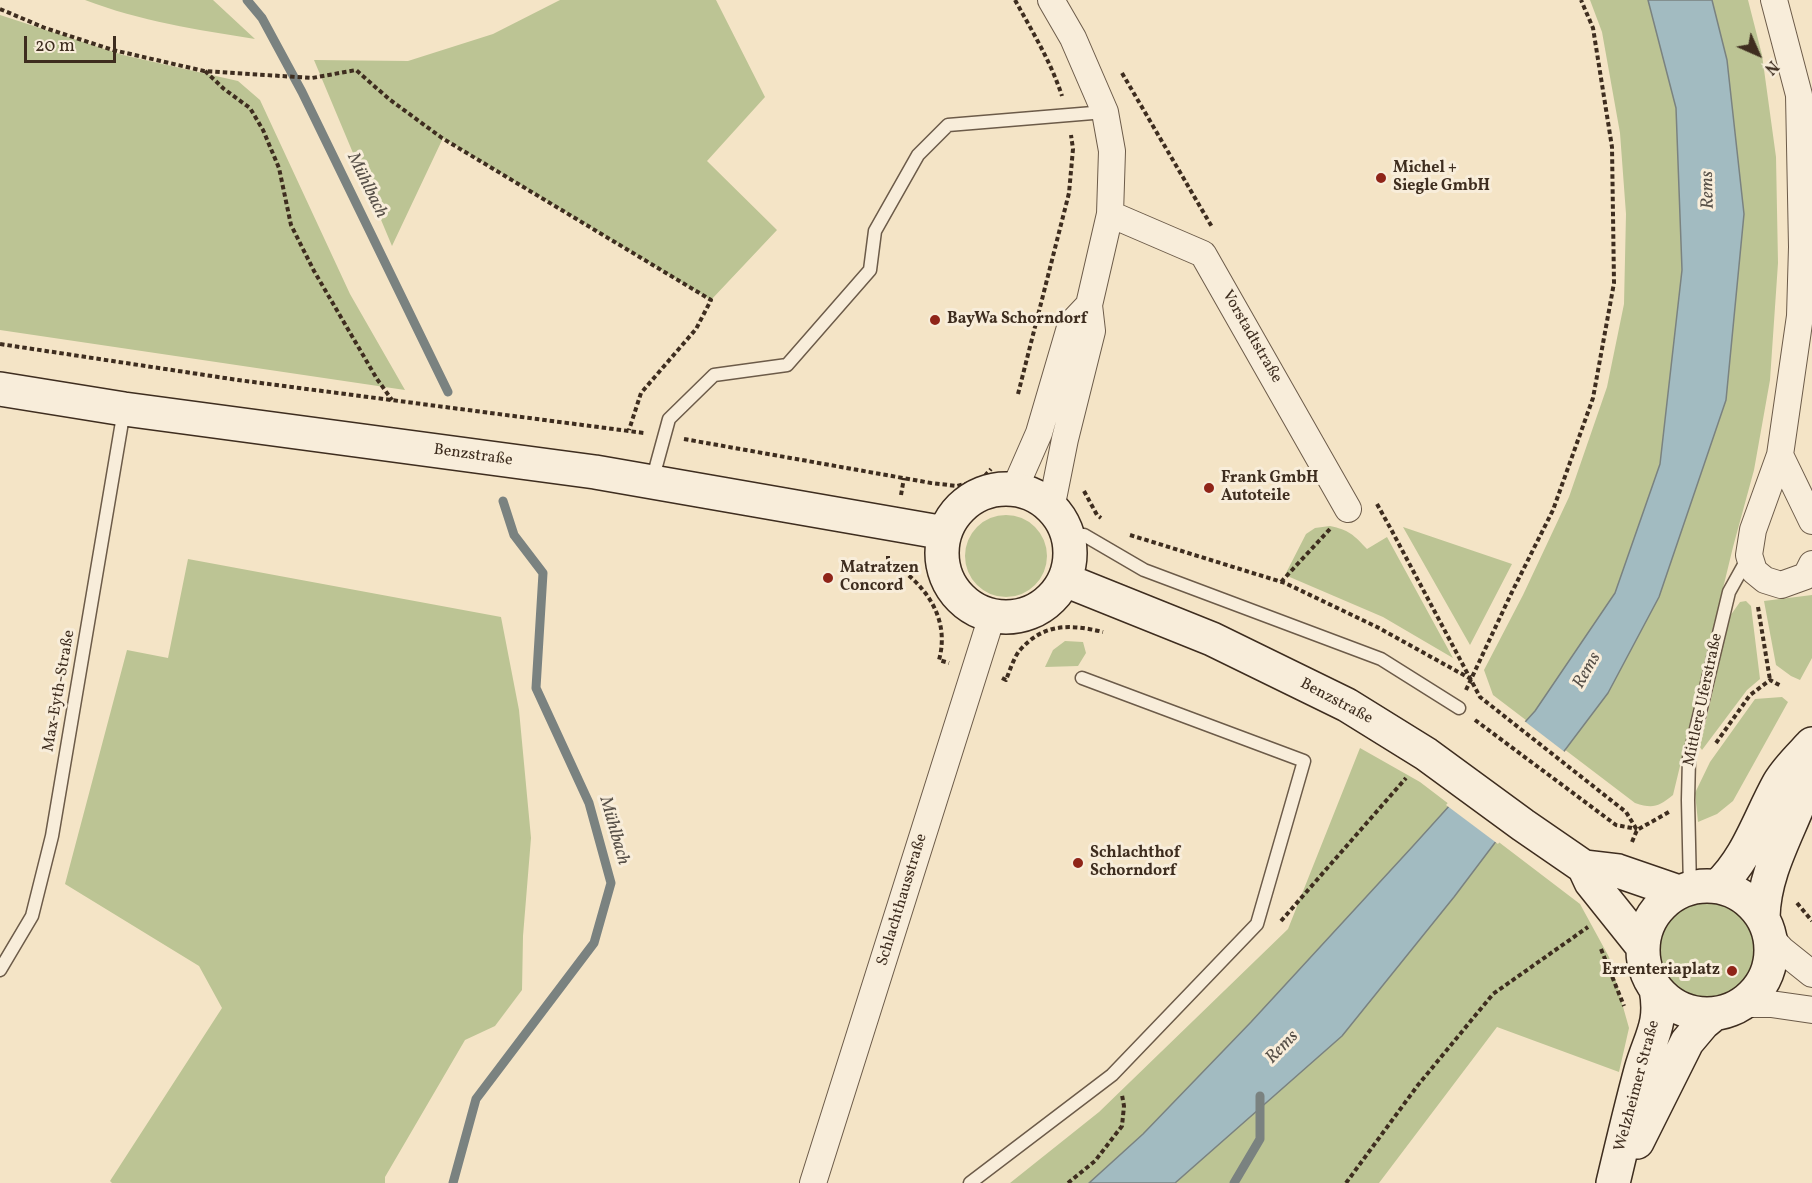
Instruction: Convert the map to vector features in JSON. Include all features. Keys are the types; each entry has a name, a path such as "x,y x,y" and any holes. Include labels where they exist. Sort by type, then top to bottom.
{"main road":[{"name":"Benzstraße","path":"0,389 124,409 583,471 945,533"},
{"path":"997,490 1019,490 1039,498 1051,509 1061,518 1069,536 1070,558 1065,580 1052,599 1032,612 1012,617 992,616 968,605 951,586 942,557 945,533 958,511 976,497 997,490"},
{"name":"Benzstraße","path":"1065,580 1212,639 1347,705 1426,754 1584,867 1618,871 1695,889"},
{"path":"1812,744 1780,781 1742,857 1728,877 1666,901 1655,912 1646,928 1643,947 1649,978 1665,999 1682,1009 1701,1014 1728,1009 1754,995 1765,978 1772,952 1763,902 1776,856 1804,790 1812,763"},
{"name":"Benzstraße","path":"1584,867 1591,882 1643,947"},
{"path":"1695,889 1744,897 1754,906 1767,927"},
{"name":"Welzheimer Straße","path":"1614,1183 1642,1067 1657,1024 1656,989"},
{"name":"Welzheimer Straße","path":"1614,1183 1688,1042 1703,1023 1728,1009"}],"street":[{"path":"1051,0 1073,38 1105,112 1112,151 1110,214 1089,305 1092,331 1065,440 1051,509"},
{"name":"Mittlere Uferstraße","path":"1749,555 1753,530 1780,455 1800,316 1806,111 1799,95 1774,0"},
{"name":"Vorstadtstraße","path":"1110,214 1203,254 1348,508"},
{"path":"1014,490 1039,433 1071,324 1089,305"},
{"path":"1780,455 1812,521"},
{"path":"1749,555 1754,571 1765,580 1780,585 1806,576 1812,564"},
{"name":"Schlachthausstraße","path":"813,1183 992,616"},
{"path":"1767,927 1789,956 1812,974"},
{"path":"1728,1009 1771,1004 1812,1010"}],"lane":[{"path":"651,482 669,419 714,375 787,365 870,270 875,231 918,155 948,125 1105,112"},
{"name":"Max-Eyth-Straße","path":"0,969 32,916 52,836 124,409"},
{"path":"1069,536 1084,535 1144,570 1381,659 1459,708"},
{"name":"Mittlere Uferstraße","path":"1695,889 1688,800 1689,758 1729,592 1749,555"},
{"path":"970,1183 1112,1075 1257,924 1304,761 1082,678"}],"path":[{"path":"1014,0 1056,80 1068,115 1073,149 1069,193 1016,402"},
{"path":"1581,0 1593,28 1612,147 1614,283 1593,398 1553,510 1471,679 1480,697 1626,812 1637,830"},
{"path":"0,9 45,28 113,50 204,71 312,78 356,70 389,99 442,138 711,300 696,329 641,393 628,430 238,380 0,344"},
{"path":"204,71 250,108 263,130 279,168 291,225 314,271 377,380 392,400"},
{"path":"1281,582 1348,508"},
{"path":"896,525 888,560 905,571 922,587 937,610 942,631 942,650 939,660 975,670"},
{"path":"1765,580 1756,594 1770,680"},
{"path":"1019,651 1040,633 1059,626 1083,627 1104,632"},
{"path":"1688,782 1750,695 1770,680"},
{"path":"1770,680 1781,686"},
{"path":"1470,716 1616,825 1637,830 1688,800"},
{"path":"1346,1183 1418,1085 1493,994 1592,925"},
{"path":"1068,1183 1095,1161 1122,1126 1124,1106 1121,1087"}],"green space":[{"path":"85,0 213,0 255,39 148,19"},
{"path":"560,0 716,0 765,97 707,161 777,230 711,300 443,138 392,246 314,60 408,61 493,34"},
{"path":"1590,0 1748,0 1762,55 1776,157 1778,263 1770,380 1754,470 1673,795 1651,806 1635,803 1493,695 1484,670 1523,595 1569,497 1607,387 1624,304 1626,214 1620,133 1602,32"},
{"path":"0,15 123,55 238,81 260,100 350,294 405,390 0,330"},
{"path":"1006,515 1022,518 1035,527 1044,540 1047,556 1044,572 1035,585 1022,594 1006,597 990,594 977,585 968,572 965,556 968,540 977,527 990,518"},
{"path":"1330,526 1351,534 1367,549 1387,537 1453,658 1383,617 1285,575 1306,534 1315,528"},
{"path":"1403,527 1512,564 1470,645"},
{"path":"188,559 501,617 519,710 531,838 523,936 522,990 495,1026 465,1040 385,1177 385,1183 112,1183 110,1181 222,1008 199,966 65,884 127,650 168,658"},
{"path":"1812,595 1812,658 1800,680 1776,665 1764,601"},
{"path":"1746,601 1751,606 1760,679 1747,690 1702,750 1700,747 1730,616 1740,602"},
{"path":"1065,641 1083,642 1086,653 1078,666 1045,667 1053,650"},
{"path":"1782,697 1788,702 1733,801 1717,814 1698,822 1695,793 1710,762 1755,699"},
{"path":"1360,748 1420,782 1580,904 1609,957 1629,1028 1619,1072 1497,1027 1379,1183 1010,1183 1099,1112 1288,929"},
{"path":"1707,903 1726,907 1742,917 1752,933 1756,952 1752,971 1742,987 1726,997 1707,1001 1688,997 1672,987 1662,971 1658,952 1662,933 1672,917 1688,907"}],"water":[{"name":"Rems","path":"1648,0 1712,0 1727,60 1744,214 1726,400 1659,597 1608,693 1454,897 1342,1036 1175,1183 1089,1183 1143,1134 1251,1022 1535,711 1615,593 1660,464 1682,270 1676,108"}],"pier":[{"path":"1523,720 1566,753 1498,844 1446,805"}],"waterway":[{"name":"Mühlbach","path":"247,0 262,18 302,92 448,392"},
{"name":"Mühlbach","path":"453,1183 476,1099 594,943 611,883 589,803 536,688 543,573 514,535 503,501"},
{"path":"1234,1183 1260,1139 1260,1096"}],"place":[{"name":"Michel + Siegle GmbH","path":"1381,178"},
{"name":"BayWa Schorndorf","path":"935,320"},
{"name":"Frank GmbH Autoteile","path":"1209,488"},
{"name":"Matratzen Concord","path":"828,578"},
{"name":"Schlachthof Schorndorf","path":"1078,863"},
{"name":"Errenteriaplatz","path":"1732,971"}]}
